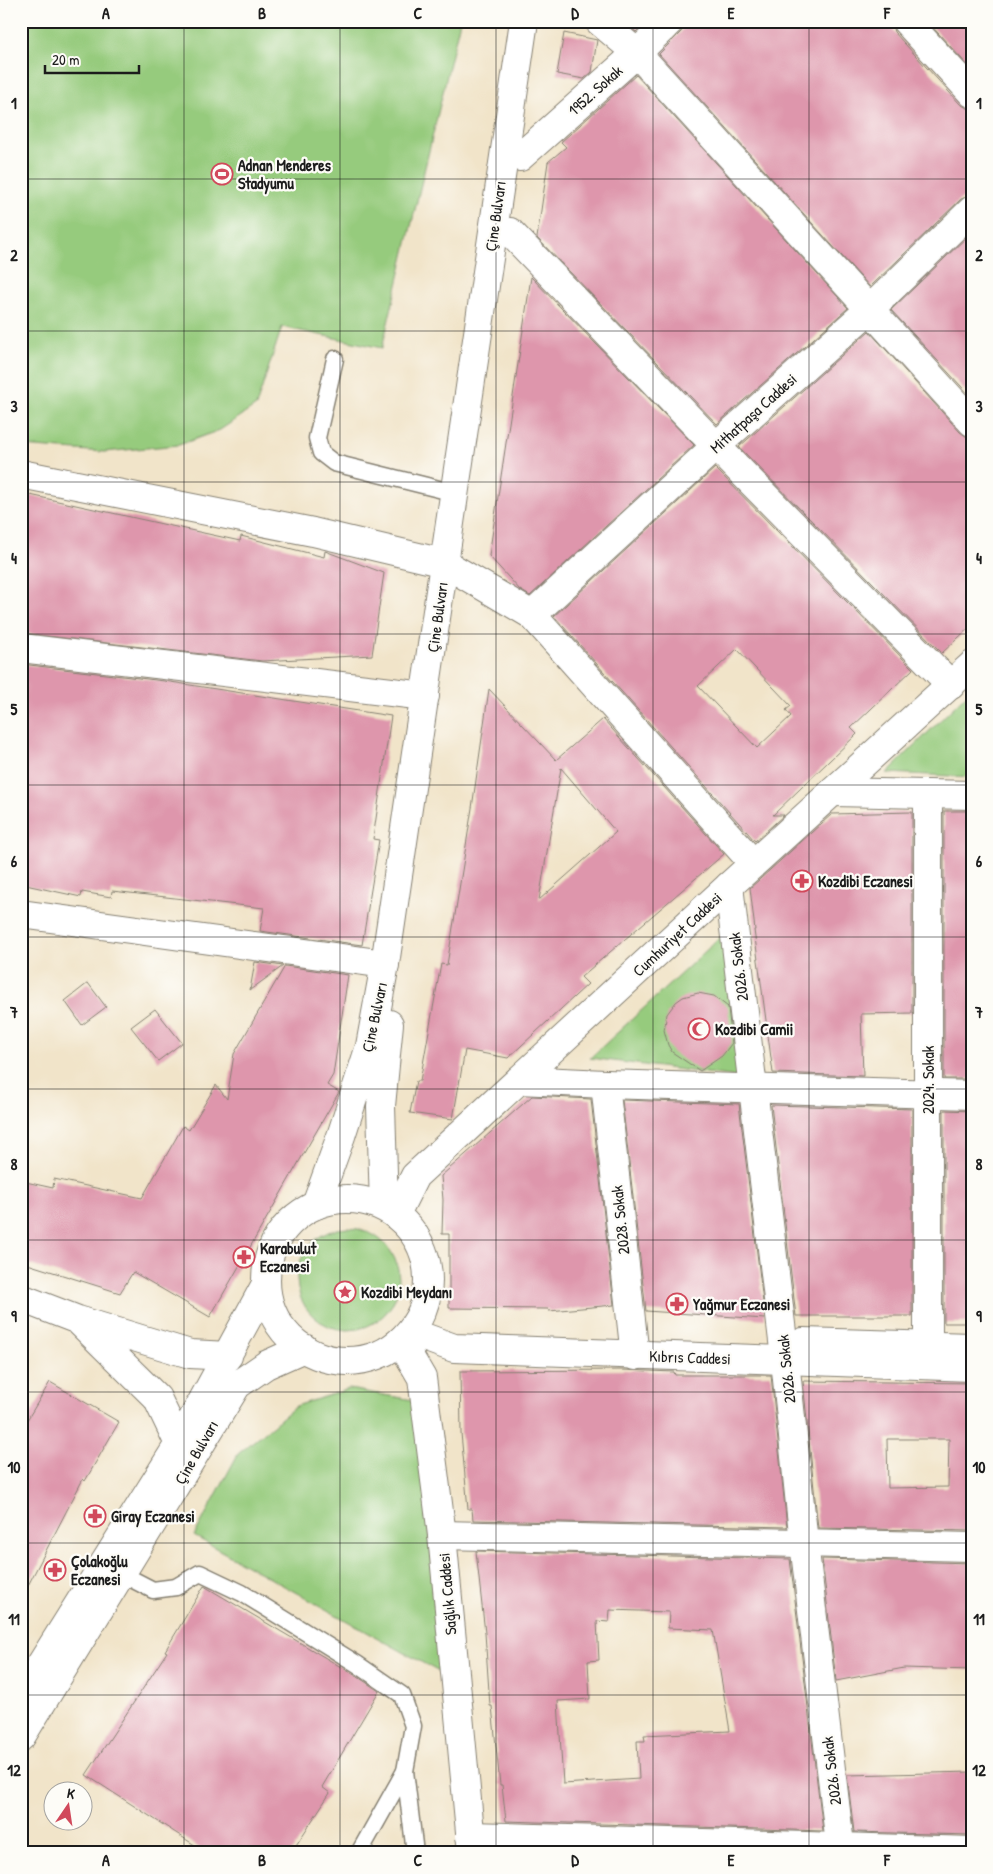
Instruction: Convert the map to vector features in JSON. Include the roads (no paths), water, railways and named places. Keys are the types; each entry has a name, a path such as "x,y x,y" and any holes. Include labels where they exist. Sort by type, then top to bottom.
{"street":[{"name":"Çine Bulvarı","path":"316,1205 370,1046 385,964 425,696 452,567 455,493 524,21"},
{"name":"Çine Bulvarı","path":"390,1211 381,1106 391,1000 452,567 510,232 520,157 543,21"},
{"path":"599,21 637,53 972,422"},
{"name":"1952. Sokak","path":"520,157 637,53 670,21"},
{"path":"906,21 972,93"},
{"name":"Mithatpaşa Caddesi","path":"532,615 716,446 869,310 972,210"},
{"path":"510,232 716,446 951,685"},
{"path":"21,474 313,532 452,567 532,615 753,863"},
{"path":"21,648 425,696"},
{"name":"Cumhuriyet Caddesi","path":"390,1211 415,1176 753,863 834,792 972,664"},
{"path":"834,792 972,795"},
{"name":"2024. Sokak","path":"928,794 928,1355"},
{"name":"2026. Sokak","path":"729,886 841,1850"},
{"path":"21,914 385,964"},
{"path":"520,1080 972,1095"},
{"name":"2028. Sokak","path":"605,1084 634,1348"},
{"path":"343,1199 371,1202 390,1211 414,1234 426,1258 429,1284 410,1331 390,1350 366,1360 340,1362 314,1355 292,1340 276,1320 266,1294 266,1267 275,1241 292,1219 316,1205 343,1199"},
{"name":"Çine Bulvarı","path":"21,1696 179,1444 266,1284"},
{"path":"21,1298 78,1320 190,1354 228,1356"},
{"path":"78,1320 157,1398 179,1444"},
{"name":"Kıbrıs Caddesi","path":"410,1331 454,1348 784,1350 928,1355 972,1347"},
{"name":"Sağlık Caddesi","path":"410,1331 422,1378 442,1535 471,1844"},
{"name":"Çine Bulvarı","path":"21,1737 237,1385 266,1365 304,1348"},
{"name":"Kıbrıs Caddesi","path":"928,1355 972,1367"},
{"path":"442,1535 972,1547"},
{"path":"471,1844 972,1851"}],"lane":[{"path":"335,359 317,438 321,454 334,463 455,493"},
{"path":"122,1574 153,1590 176,1588 200,1573 242,1592 357,1664 402,1695 413,1726 405,1771 415,1853"},
{"path":"359,1853 405,1771"}],"place":[{"name":"Adnan Menderes Stadyumu","path":"222,174"},
{"name":"Kozdibi Eczanesi","path":"802,881"},
{"name":"Kozdibi Camii","path":"699,1029"},
{"name":"Karabulut Eczanesi","path":"244,1257"},
{"name":"Kozdibi Meydanı","path":"345,1292"},
{"name":"Yağmur Eczanesi","path":"677,1304"},
{"name":"Giray Eczanesi","path":"95,1516"},
{"name":"Çolakoğlu Eczanesi","path":"55,1570"}]}
